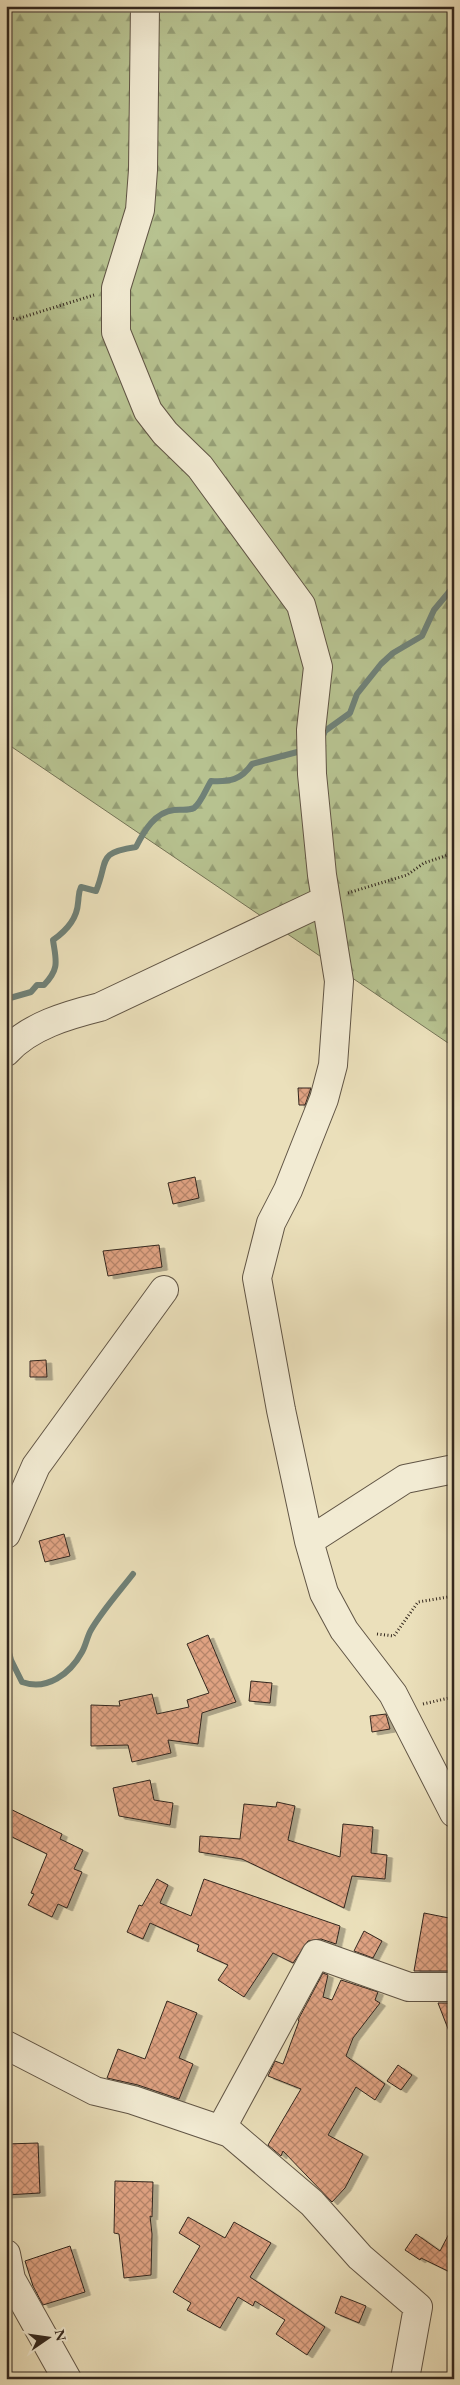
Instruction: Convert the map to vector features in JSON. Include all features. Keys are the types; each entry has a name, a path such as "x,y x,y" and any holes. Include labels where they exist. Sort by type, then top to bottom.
{"street":[{"path":"144,6 143,170 140,210 116,288 116,332 148,411 165,433 200,467 300,605 318,667 311,730 312,774 326,900 339,981 332,1065 324,1099 288,1190 271,1223 257,1278 281,1410 309,1541 324,1593 344,1630 393,1694 454,1813"},
{"path":"6,1052 36,1029 74,1014 100,1007 326,900"},
{"path":"6,1534 36,1466 164,1290"},
{"path":"309,1541 405,1479 454,1469"},
{"path":"221,2129 316,1954 409,1987 454,1987"},
{"path":"6,2045 95,2091 133,2100 230,2133 312,2203 360,2257 418,2308 405,2379"},
{"path":"6,2254 11,2279 67,2379"}],"path":[{"path":"6,317 17,319 116,288"},
{"path":"326,900 408,875 424,863 454,853"},
{"path":"344,1630 394,1636 418,1602 454,1596"},
{"path":"401,1709 449,1698 454,1701"}],"green space":[{"path":"6,6 454,6 454,1047 6,743"}],"building":[{"path":"298,1088 311,1088 305,1105 299,1105"},
{"path":"195,1177 199,1198 173,1204 168,1183"},
{"path":"159,1245 162,1267 108,1276 103,1251"},
{"path":"46,1360 47,1377 30,1377 30,1361"},
{"path":"64,1534 70,1556 45,1562 39,1541"},
{"path":"208,1635 236,1702 202,1713 198,1744 168,1740 171,1753 132,1762 128,1745 91,1746 91,1705 120,1706 119,1701 152,1694 157,1714 189,1707 187,1700 209,1693 187,1644"},
{"path":"251,1681 272,1683 270,1703 249,1701"},
{"path":"386,1714 390,1729 372,1732 370,1716"},
{"path":"150,1780 154,1800 173,1803 170,1825 119,1816 113,1788"},
{"path":"277,1802 295,1806 288,1840 340,1857 343,1824 373,1827 371,1853 387,1855 385,1879 352,1876 344,1908 242,1859 199,1852 200,1836 240,1839 244,1804 276,1807"},
{"path":"6,1807 62,1834 60,1839 83,1850 74,1869 82,1872 67,1908 58,1904 52,1917 28,1905 34,1894 31,1893 47,1854 6,1834"},
{"path":"157,1879 168,1885 160,1903 191,1916 204,1879 340,1926 336,1944 321,1939 308,1941 293,1963 273,1953 244,1997 218,1980 228,1965 197,1951 199,1945 150,1923 143,1939 127,1932 139,1905 142,1906"},
{"path":"424,1913 454,1919 454,1971 414,1971"},
{"path":"364,1931 382,1941 373,1958 354,1951"},
{"path":"323,1973 328,1975 323,1997 332,2000 341,1980 378,1992 375,2000 380,2003 353,2038 346,2056 385,2084 375,2100 356,2087 328,2135 363,2154 345,2188 332,2202 283,2151 281,2156 268,2145 301,2089 268,2076 275,2061 283,2064 298,2020"},
{"path":"167,2001 197,2013 179,2058 193,2064 179,2099 138,2085 107,2078 118,2049 145,2059"},
{"path":"438,2003 454,2003 454,2039 452,2039"},
{"path":"398,2065 412,2075 401,2090 387,2081"},
{"path":"38,2143 40,2193 6,2195 6,2144"},
{"path":"115,2181 153,2182 152,2217 150,2216 152,2234 151,2275 124,2278 119,2234 114,2233"},
{"path":"188,2217 225,2238 234,2222 271,2243 250,2277 325,2327 307,2355 276,2334 285,2320 255,2301 253,2306 238,2297 220,2328 187,2310 191,2303 173,2292 200,2246 179,2233"},
{"path":"454,2224 454,2274 421,2258 420,2260 405,2250 416,2234 440,2251"},
{"path":"70,2246 85,2292 43,2305 33,2286 25,2261"},
{"path":"341,2296 366,2306 359,2323 335,2313"}],"waterway":[{"path":"322,738 325,731 350,713 357,694 381,664 393,653 422,636 434,610 454,586"},
{"path":"6,1004 10,998 31,992 37,985 44,985 53,974 56,964 53,940 66,929 76,914 81,887 96,891 109,855 123,849 136,847 151,823 161,814 174,810 187,810 197,806 211,781 234,779 244,774 252,764 305,750"},
{"path":"6,1641 11,1660 22,1682 40,1684 57,1679 77,1660 95,1623 133,1574"}]}
